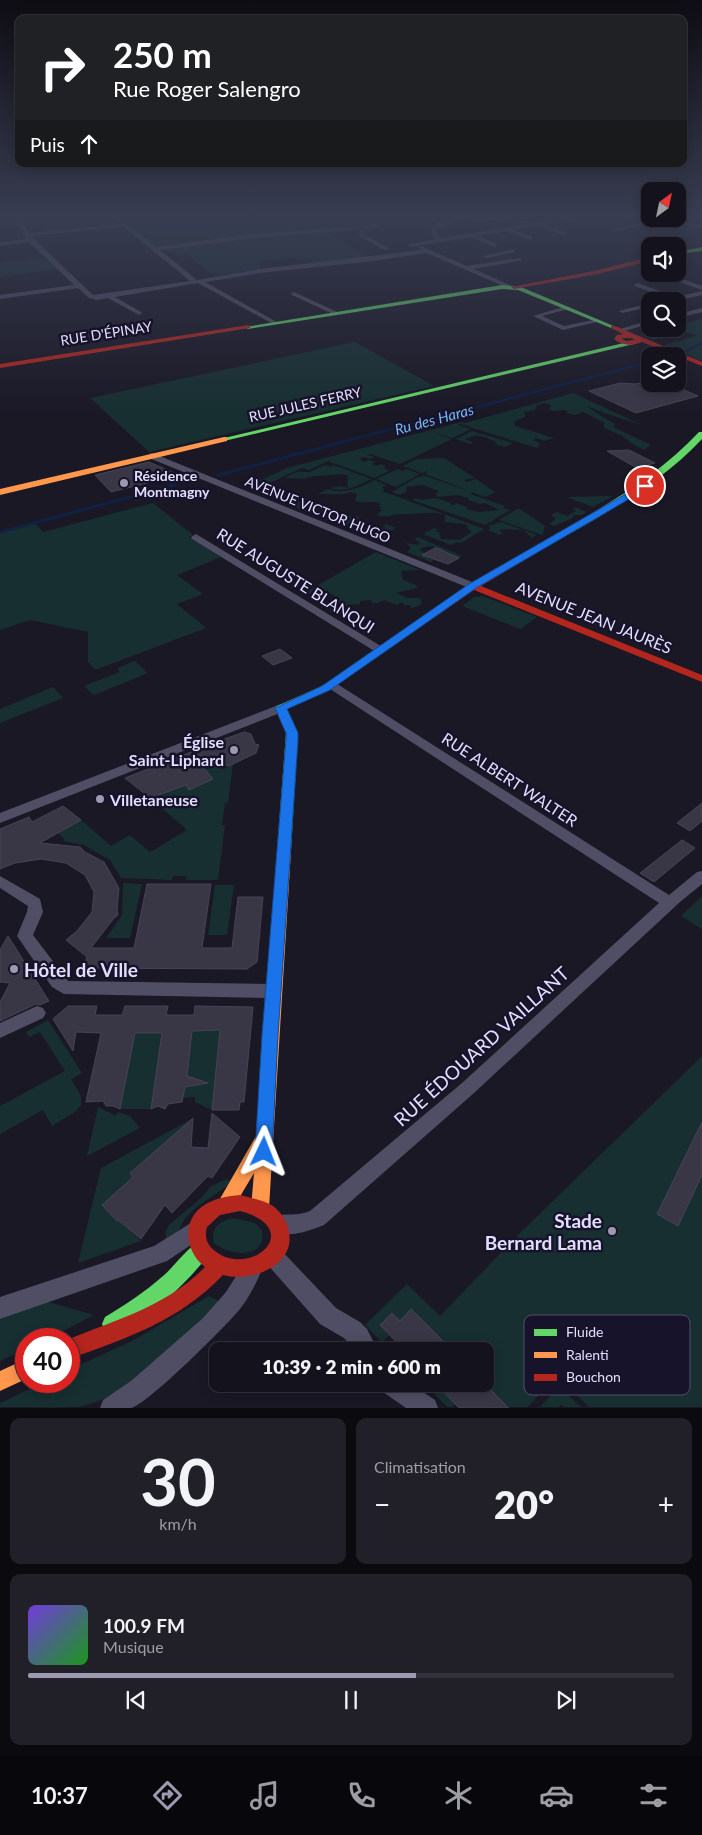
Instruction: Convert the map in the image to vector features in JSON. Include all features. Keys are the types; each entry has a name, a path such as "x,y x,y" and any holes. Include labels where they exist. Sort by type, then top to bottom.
{"street":[{"path":"77,283 93,298 110,297 194,283"},
{"path":"199,283 273,322"},
{"path":"502,283 598,321 619,339 654,344 702,364"},
{"name":"RUE D'ÉPINAY","path":"0,366 453,294 537,283"},
{"path":"689,283 702,288"},
{"path":"637,285 656,292"},
{"path":"0,297 80,286"},
{"path":"686,297 702,293"},
{"path":"294,294 335,313"},
{"path":"692,296 702,299"},
{"path":"110,297 139,313"},
{"path":"622,311 641,307"},
{"path":"566,308 536,316 563,328 598,321"},
{"path":"686,314 702,310"},
{"path":"619,339 641,327"},
{"name":"RUE JULES FERRY","path":"0,492 152,456 619,339 636,340"},
{"path":"0,818 281,708 319,691 473,586 645,486 684,455 702,434"},
{"name":"AVENUE VICTOR HUGO","path":"152,456 473,586"},
{"name":"RUE AUGUSTE BLANQUI","path":"196,536 380,650"},
{"name":"AVENUE JEAN JAURÈS","path":"473,586 702,679"},
{"name":"RUE ALBERT WALTER","path":"331,684 670,903"},
{"path":"260,1208 273,991 292,740 292,733 281,708"},
{"name":"RUE ÉDOUARD VAILLANT","path":"279,1224 300,1225 317,1218 468,1088 702,876"},
{"path":"0,881 35,903 36,911 27,927 25,936 58,982 64,987 273,991"},
{"path":"0,1031 37,1013"},
{"path":"226,1204 264,1139"},
{"path":"0,1308 160,1254 194,1231 207,1212 226,1204 240,1203 260,1208 272,1216 279,1224 281,1236 273,1256 252,1268 239,1269 210,1260 200,1251 194,1231"},
{"path":"80,1343 150,1299 175,1280 200,1251"},
{"path":"273,1256 328,1316 352,1330 364,1342"},
{"path":"80,1344 142,1322 167,1310 200,1287 220,1264"},
{"path":"111,1408 138,1389 211,1326 234,1300 252,1268"},
{"path":"0,1381 15,1374"},
{"path":"404,1392 427,1408"}],"green space":[{"path":"702,319 702,361 686,354 686,347 669,347 664,345 697,336 686,332 686,323"},
{"path":"646,337 665,337 653,340"},
{"path":"355,342 434,386 149,452 90,398"},
{"path":"573,393 642,425 587,406 615,424 613,427 651,445 644,450 603,427 605,423 583,412 575,415 566,413 568,411 565,410 554,411 549,409 551,405 544,403 537,405 535,410 524,412 526,416 514,422 515,426 554,438 544,441 536,438 533,440 540,443 537,448 460,424 458,425 471,429 453,438 434,433 452,439 400,464 369,454 374,457 359,459 364,462 369,460 375,462 371,464 377,466 381,464 386,466 384,468 389,471 374,478 328,461 309,470 302,468 266,485 246,487 287,468 461,422 465,423"},
{"path":"472,431 513,443 505,447 495,444 497,442 486,437 479,436 465,439 473,442 470,444 456,439"},
{"path":"444,458 475,478 464,480 467,482 476,479 495,492 485,497 425,474 427,471 422,473 403,466 416,459"},
{"path":"325,465 331,467 334,465 371,479 356,486 341,490 330,488 340,486 348,488 347,480 349,479 347,478 349,476 342,474 304,479 284,478 297,472 310,472"},
{"path":"398,469 403,471 406,469 420,474 396,487 376,479"},
{"path":"425,476 472,492 470,494 505,506 503,508 510,510 485,525 412,500 415,498 422,500 436,498 451,503 451,505 455,505 455,503 468,507 466,509 479,512 499,510 485,503 480,504 468,500 469,498 457,495 437,497 436,493 439,491 422,485 406,487 407,491 400,495 392,492 418,477"},
{"path":"374,480 386,485 382,487 384,489 382,491 484,529 461,543 457,542 451,545 423,534 434,528 438,529 435,531 439,532 441,539 459,540 472,532 466,524 444,522 445,515 429,513 380,516 377,515 382,510 378,506 381,504 355,501 357,494 350,492 346,494 318,494 328,489 334,491 351,490"},
{"path":"273,484 270,493 301,497 298,501 306,506 321,507 310,513 257,491"},
{"path":"613,496 593,507 568,498 570,497"},
{"path":"153,503 193,535 189,537 221,557 177,575 203,594 177,604 206,628 95,670 88,662 88,632 30,620 0,630 0,532 35,523 43,532"},
{"path":"575,507 587,512 581,515 573,515 573,518 554,526 549,524 556,519 551,515 557,512 567,516 576,511 573,509"},
{"path":"323,508 334,513 331,515 335,516 359,517 359,520 356,522 359,523 356,525 371,530 386,528 383,526 386,524 396,528 385,534 390,537 399,533 383,542 376,539 382,535 378,533 371,537 312,514"},
{"path":"520,509 545,526 542,535 499,520"},
{"path":"501,522 537,535 532,538 523,530 502,529 499,531 503,533 500,535 488,530 491,528 488,526"},
{"path":"418,537 462,556 459,558 439,548 424,547 420,550 425,553 422,555 433,560 431,562 407,552 411,548 406,543 418,545 420,543 415,539"},
{"path":"376,552 420,570 401,571 403,580 416,585 417,588 396,593 408,598 420,598 422,604 411,608 410,605 404,605 402,602 397,605 384,600 378,603 372,603 371,600 360,601 360,604 348,605 348,608 343,608 343,611 337,612 338,615 331,612 329,606 340,605 335,602 340,598 321,590 322,601 320,601 306,592"},
{"path":"482,596 537,617 520,629 462,606 474,597"},
{"path":"135,661 148,673 94,695 84,686 120,672 117,668"},
{"path":"53,687 63,698 0,723 0,709"},
{"path":"217,759 225,768 233,764 228,803 225,803 222,825 225,825 218,880 186,880 187,876 173,876 172,880 121,878 110,860 84,845 63,841 64,839 58,833 81,820 111,846 130,835 150,852 187,830 150,798 186,785 190,789 202,785 198,780 199,766"},
{"path":"123,883 142,884 130,938 106,938 122,915"},
{"path":"215,885 234,885 227,935 208,935"},
{"path":"702,896 702,929 681,916"},
{"path":"48,1020 82,1073 71,1079 81,1096 81,1105 75,1112 52,1126 43,1110 0,1134 0,1106 65,1071 40,1032 29,1037 26,1032"},
{"path":"220,1030 212,1110 195,1102 195,1097 183,1098 185,1085 191,1086 195,1083 187,1077 192,1031"},
{"path":"132,1033 166,1033 161,1039 151,1109 120,1109"},
{"name":"Stade Bernard Lama","path":"702,1056 702,1407 589,1407 576,1395 690,1395 690,1315 524,1315 524,1395 539,1395 528,1407 509,1407 493,1392 494,1342 444,1342 412,1310 400,1321 392,1313 380,1325 389,1335 382,1342 365,1325 407,1284 440,1316 519,1234"},
{"path":"98,1107 116,1116 118,1112 130,1116 140,1128 87,1156"},
{"path":"192,1119 130,1173 135,1178 102,1205 117,1221 121,1217 124,1225 141,1241 78,1263 101,1168"},
{"path":"227,1179 233,1182 195,1208 184,1220 177,1233 165,1244 166,1231 169,1225 200,1199 211,1186"},
{"path":"233,1218 255,1223 262,1230 262,1239 254,1251 238,1253 221,1248 214,1243 213,1233 217,1226"},
{"path":"209,1296 222,1302 174,1349 116,1393 96,1402 77,1407 0,1407 0,1403 21,1393 80,1393 80,1365 134,1340"},
{"path":"45,1301 94,1315 69,1328 15,1328 15,1354 0,1361 0,1320"},
{"path":"433,1392 444,1392 456,1404 453,1407 447,1407"},
{"path":"551,1395 568,1395 581,1407 563,1407 561,1405 558,1407 540,1407"}],"building":[{"path":"620,383 641,383 641,392 686,391 698,396 636,413 589,391"},
{"path":"629,450 655,463 637,468 607,451"},
{"name":"Résidence Montmagny","path":"149,462 179,475 111,492 95,475"},
{"path":"435,548 459,558 448,564 422,555"},
{"path":"280,649 292,658 273,665 262,656"},
{"path":"244,732 251,734 255,744 259,745 256,753 229,766 198,761 213,779 189,790 186,785 150,798 125,778 206,746 209,749 219,741"},
{"path":"702,803 702,821 690,831 677,823"},
{"path":"63,806 81,820 40,843 80,847 85,852 104,862 119,888 118,915 91,948 134,948 147,884 211,884 202,948 232,948 238,897 263,897 257,962 247,969 84,968 87,957 66,940 77,931 92,912 94,892 85,875 66,863 41,859 15,863 0,869 0,829 29,817 32,822"},
{"path":"682,840 695,848 654,882 640,873"},
{"name":"Hôtel de Ville","path":"8,936 49,1001 40,1005 36,1004 0,1021 0,1002 10,983 0,982 0,950"},
{"path":"68,1006 97,1006 95,1015 122,1015 125,1006 168,1006 166,1015 194,1015 195,1006 253,1007 244,1102 240,1102 239,1110 212,1110 220,1030 192,1031 187,1076 208,1083 185,1087 182,1102 168,1104 165,1109 158,1106 151,1109 162,1033 135,1033 120,1109 106,1106 103,1101 86,1102 101,1033 76,1032 73,1051 53,1019"},
{"path":"212,1113 240,1137 212,1178 208,1176 172,1213 165,1205 141,1239 117,1221 102,1205 133,1177 130,1173 193,1118 191,1147 208,1148"},
{"path":"702,1122 702,1175 678,1226 657,1214"},
{"path":"411,1309 444,1342 396,1342 380,1325 392,1313 400,1321"},
{"path":"444,1392 493,1392 509,1408 459,1408"}],"waterway":[{"name":"Ru des Haras","path":"686,351 702,343"},
{"name":"Ru des Haras","path":"338,443 641,364"},
{"name":"Ru des Haras","path":"218,475 343,442"},
{"name":"Ru des Haras","path":"0,532 175,485"}],"traffic: fast":[{"path":"248,327 502,287 519,288 613,327"},
{"path":"224,439 632,343"},
{"path":"547,543 649,482 686,451 702,434"},
{"path":"284,851 292,733 281,708 326,688 340,678"},
{"path":"112,1324 159,1292 181,1273 200,1251"}],"traffic: slow":[{"path":"0,492 224,439"},
{"path":"260,1208 284,851"},
{"path":"226,1204 262,1142"},
{"path":"0,1381 15,1374"}],"traffic: jam":[{"path":"514,287 538,283"},
{"path":"0,366 248,327"},
{"path":"613,327 640,340 631,343 622,342 617,339 619,336 634,336"},
{"path":"639,338 702,364"},
{"path":"340,678 473,586 547,543"},
{"path":"473,586 702,679"},
{"path":"240,1203 268,1213 279,1226 281,1236 279,1246 266,1261 256,1266 232,1268 216,1263 203,1253 199,1246 197,1232 198,1225 207,1213 223,1205 240,1203"},
{"path":"80,1344 131,1325 167,1308 185,1297 202,1283 220,1264"}],"place":[{"name":"Résidence Montmagny","path":"124,483"},
{"name":"Église Saint-Liphard","path":"234,750"},
{"name":"Villetaneuse","path":"100,799"},
{"name":"Hôtel de Ville","path":"14,969"},
{"name":"Stade Bernard Lama","path":"612,1231"}],"route":[{"path":"264,1152 270,1035 292,740 292,733 281,708 326,688 473,586 645,486"}]}
